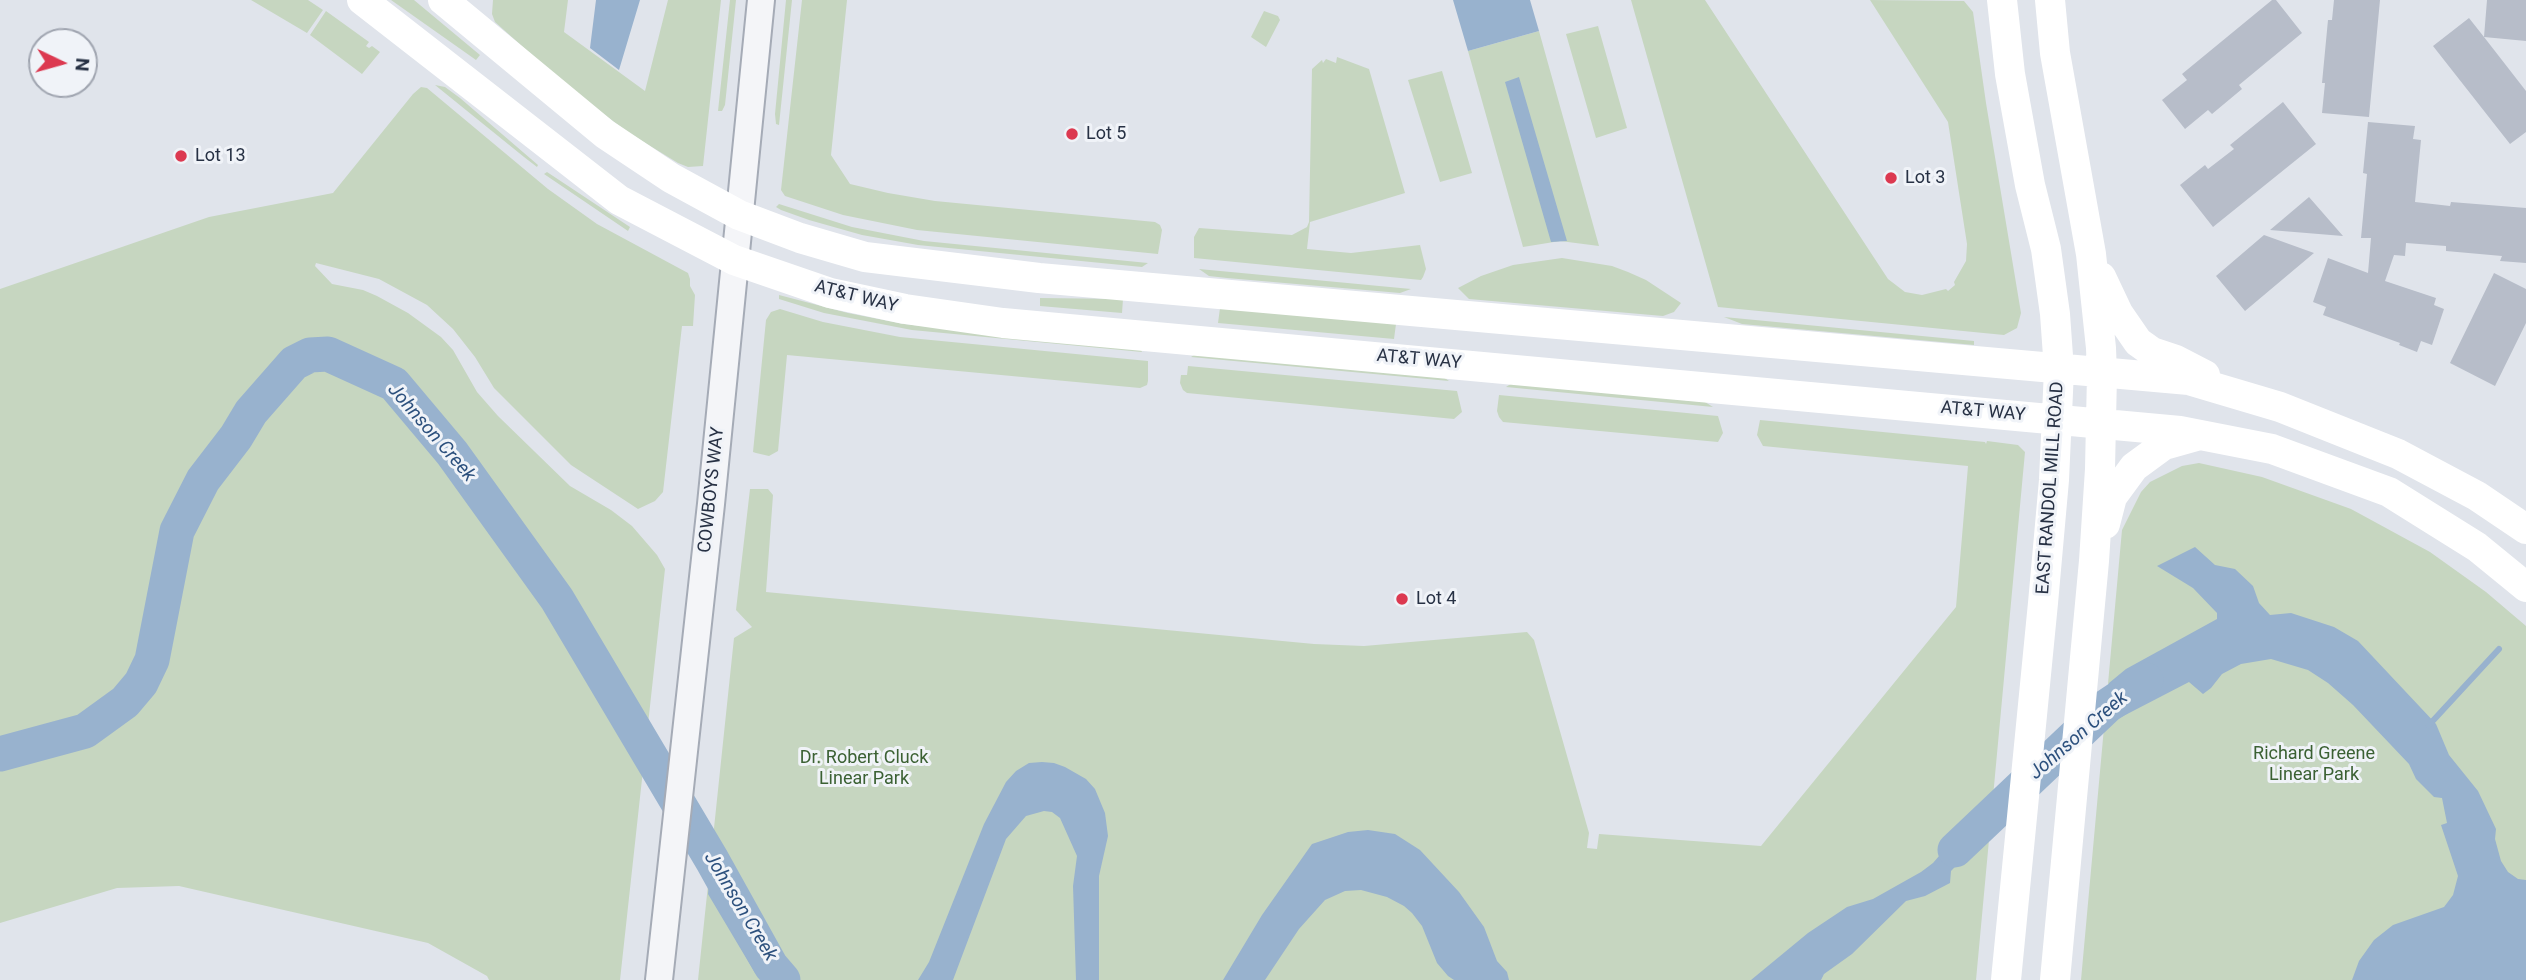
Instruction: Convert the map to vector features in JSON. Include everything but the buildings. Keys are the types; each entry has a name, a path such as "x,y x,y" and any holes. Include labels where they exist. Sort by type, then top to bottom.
{"main road":[{"name":"AT&T WAY","path":"362,0 620,200 734,260 830,293 905,309 1003,323 2058,419 2200,435 2272,449 2389,492 2477,547 2526,587"},
{"path":"443,0 604,134 671,177 739,215 800,238 865,257 1039,278 2189,380 2280,407 2398,454 2477,496 2526,529"},
{"name":"EAST RANDOL MILL ROAD","path":"2002,0 2010,74 2030,184 2046,250 2059,370 2058,419 2043,603 2007,980"},
{"path":"2049,0 2054,53 2091,254 2102,374 2100,470 2094,561 2054,980"},
{"path":"2091,254 2118,313 2138,342 2152,352 2176,360 2249,398"},
{"path":"2094,561 2112,497 2134,467 2164,445 2200,435"}],"street":[{"name":"COWBOYS WAY","path":"659,980 761,0"}],"green space":[{"path":"251,0 308,0 323,10 307,33"},
{"path":"391,0 414,0 480,55 476,60"},
{"path":"493,0 568,0 564,32 645,91 668,0 721,0 703,166 688,167 678,163 629,133 571,90 495,22 492,14"},
{"path":"730,0 736,0 725,105 722,111 718,111"},
{"path":"786,0 792,0 779,125 776,124 775,114"},
{"path":"802,0 847,0 831,155 850,184 935,201 1155,222 1162,230 1158,254 917,230 843,215 785,196 781,190"},
{"path":"1631,0 1705,0 1888,279 1905,292 1922,295 1946,289 1948,291 1955,285 1954,282 1966,261 1967,244 1948,122 1870,0 1964,1 1973,12 2021,313 2017,328 2004,335 1718,307"},
{"path":"326,11 369,42 366,46 372,46 380,52 362,74 310,35"},
{"path":"1264,11 1278,16 1280,20 1266,47 1251,37"},
{"path":"1598,26 1627,128 1596,138 1566,34"},
{"path":"1539,31 1599,246 1560,241 1523,247 1468,51"},
{"path":"1337,57 1369,69 1405,193 1310,222 1307,249 1351,253 1420,245 1426,269 1421,280 1194,258 1194,237 1199,228 1292,235 1307,227 1312,69 1326,59 1336,63"},
{"path":"1442,71 1472,173 1440,182 1408,80"},
{"path":"435,85 445,87 460,98 538,165 537,167 524,157"},
{"path":"421,87 427,88 548,189 597,224 688,273 695,295 693,326 682,326 663,492 655,501 638,509 571,465 494,388 453,329 427,305 379,279 316,263 315,266 332,284 363,290 377,296 408,313 441,337 453,350 477,392 498,416 570,486 632,526 657,555 665,569 620,980 489,980 487,976 428,943 179,886 117,888 0,923 0,289 209,217 333,193"},
{"path":"547,172 630,227 628,231 544,174"},
{"path":"779,204 852,227 924,241 1148,263 1142,267 918,245 862,235 809,220 781,210 776,207"},
{"path":"1562,258 1612,266 1628,272 1646,280 1681,303 1674,312 1663,316 1469,299 1458,288 1481,276 1513,265"},
{"path":"1199,269 1411,289 1400,293 1227,278 1209,276"},
{"path":"779,295 904,324 1142,352 912,330 824,313 779,299"},
{"path":"1040,298 1123,299 1122,313 1040,306"},
{"path":"1220,308 1396,324 1394,339 1218,323"},
{"path":"780,309 823,322 900,337 1148,361 1148,381 1147,385 1140,388 787,355 778,451 769,456 753,452 766,320 771,312"},
{"path":"1724,317 1974,341 1974,345 1742,324"},
{"path":"1194,355 1442,376 1449,381 1191,357"},
{"path":"1188,366 1457,391 1462,412 1454,419 1187,393 1180,383 1181,375 1187,375"},
{"path":"1512,383 1705,402 1713,407 1506,387"},
{"path":"1499,395 1718,416 1723,433 1718,442 1503,422 1497,411"},
{"name":"Dr. Robert Cluck Linear Park","path":"1760,420 1986,444 1987,441 2018,445 2025,452 1976,980 698,980 734,638 752,627 736,610 750,489 768,489 773,495 766,592 1314,644 1364,646 1527,632 1534,640 1589,833 1587,848 1597,849 1599,834 1761,846 1956,607 1968,466 1763,446 1757,435"},
{"name":"Richard Greene Linear Park","path":"2199,463 2262,477 2351,509 2430,552 2486,592 2526,626 2526,980 2081,980 2122,530 2141,492 2150,482 2182,466"}],"water":[{"path":"596,0 640,0 619,70 590,48"},
{"path":"1453,0 1530,0 1539,31 1468,51"},
{"path":"1519,77 1567,241 1551,242 1505,82"},
{"path":"2195,547 2215,565 2235,569 2253,586 2259,603 2270,615 2291,613 2334,627 2358,641 2436,724 2449,755 2478,791 2496,829 2495,839 2501,861 2508,872 2518,879 2526,880 2526,980 2352,980 2359,961 2374,940 2393,925 2444,907 2453,895 2458,876 2441,825 2447,823 2442,798 2434,797 2416,779 2409,764 2353,705 2308,670 2271,659 2241,664 2222,674 2203,694 2189,682 2106,725 2109,683 2126,669 2217,619 2217,613 2193,588 2157,566"},
{"path":"1042,762 1065,767 1086,779 1095,789 1105,813 1108,836 1099,876 1099,980 1076,980 1073,886 1077,856 1060,818 1052,812 1044,811 1026,816 1006,839 953,980 918,980 929,962 984,824 1006,782 1016,771 1029,763"},
{"path":"1992,795 1988,842 1974,847 1951,871 1950,883 1925,896 1906,901 1852,954 1824,974 1821,980 1751,980 1808,933 1847,907 1873,899 1933,863"},
{"path":"1368,830 1395,834 1420,850 1459,892 1484,927 1497,961 1507,972 1509,980 1454,980 1437,963 1422,926 1412,913 1387,897 1361,890 1345,891 1325,900 1299,929 1265,980 1223,980 1262,915 1312,844 1348,832"},
{"path":"712,849 779,953 780,961 796,980 763,980 755,973 708,894"}],"waterway":[{"name":"Johnson Creek","path":"0,754 85,731 125,702 141,683 152,660 177,531 203,480 236,437 251,412 294,363 310,355 328,354 394,384 452,453 557,599 712,860 771,966 783,980"},
{"path":"2429,725 2499,649"},
{"name":"Johnson Creek","path":"1955,850 2107,706 2146,680"}],"place":[{"name":"Lot 5","path":"1072,134"},
{"name":"Lot 13","path":"181,156"},
{"name":"Lot 3","path":"1891,178"},
{"name":"Lot 4","path":"1402,599"}]}
